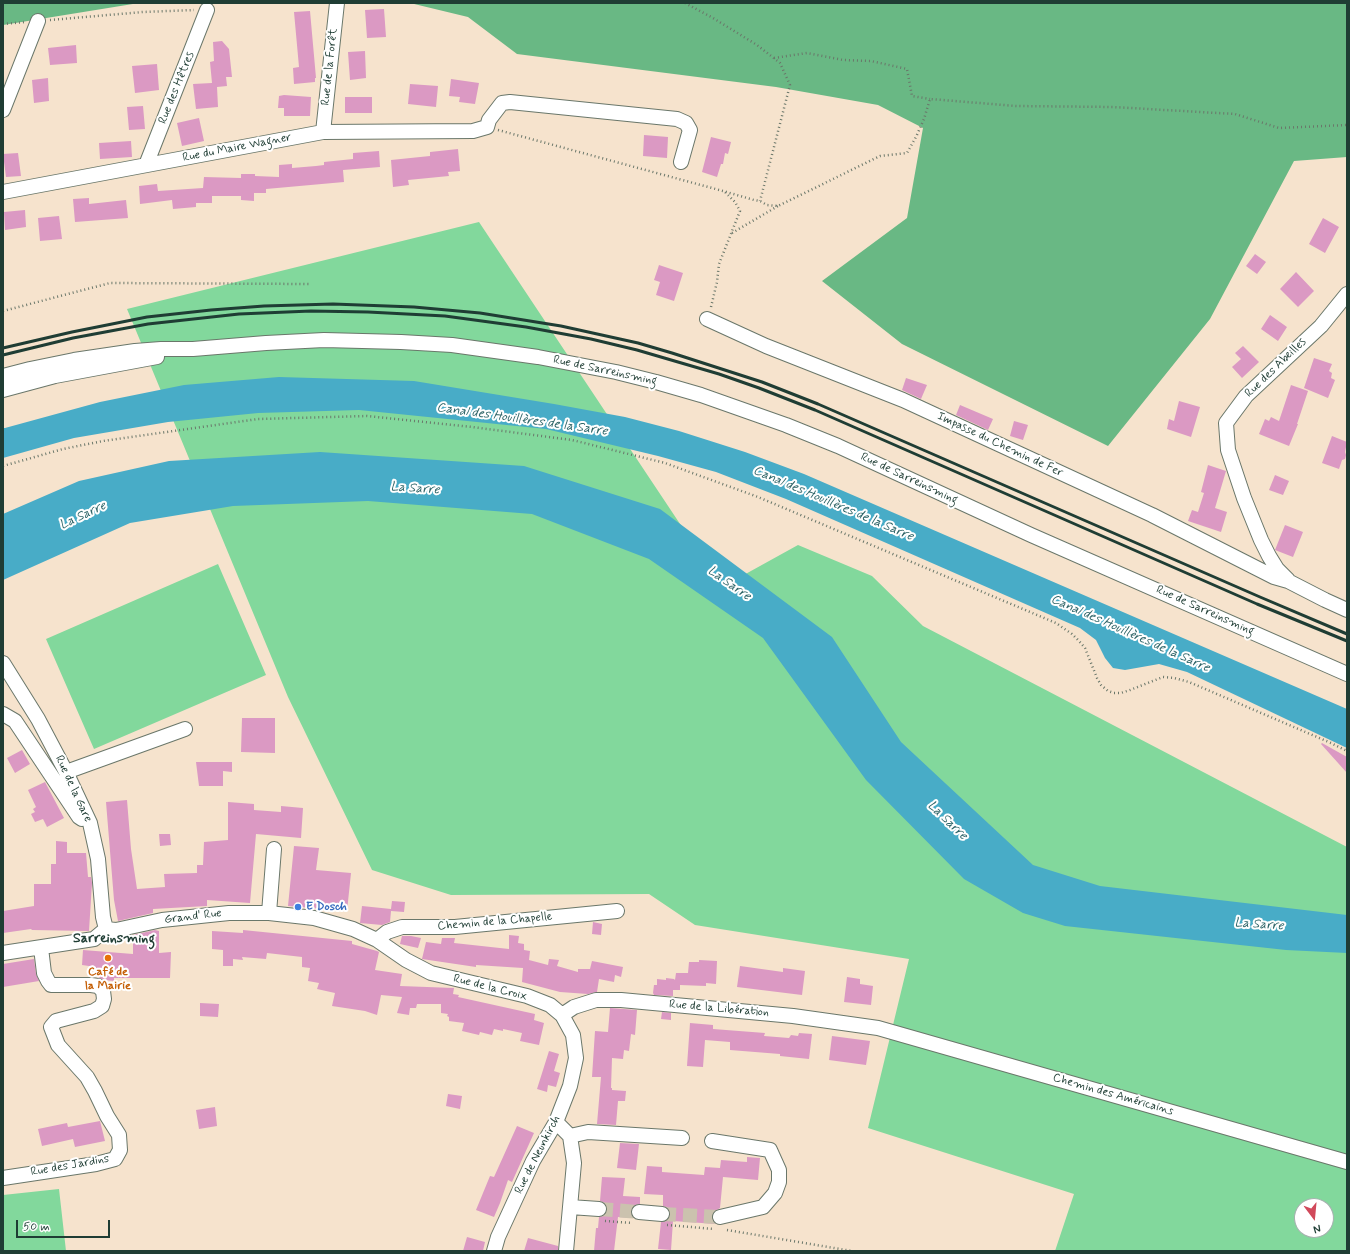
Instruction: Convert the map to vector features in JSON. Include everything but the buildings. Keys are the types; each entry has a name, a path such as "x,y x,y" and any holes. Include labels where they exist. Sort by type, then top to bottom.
{"street":[{"name":"Rue de la Forêt","path":"323,132 337,3"},
{"name":"Rue des Hêtres","path":"146,165 207,10"},
{"path":"3,110 38,21"},
{"name":"Rue du Maire Wagner","path":"3,192 323,132 473,131 487,127 489,120 502,103 510,102 677,119 686,123 690,130 681,162"},
{"name":"Rue des Abeilles","path":"1288,581 1277,569 1269,556 1250,512 1228,450 1226,423 1246,396 1321,326 1347,294"},
{"name":"Impasse du Chemin de Fer","path":"707,319 766,346 903,400 1152,515 1274,577 1288,581"},
{"name":"Rue de Sarreinsming","path":"193,349 324,340 452,345 538,357 616,372 656,382 700,395 779,422 838,446 1024,531 1347,674"},
{"path":"3,376 30,369 135,351 193,349"},
{"path":"3,390 55,376 193,349"},
{"path":"1288,581 1347,610"},
{"name":"Rue de la Gare","path":"3,663 38,719 66,772 90,823 98,859 103,917 106,929"},
{"path":"3,714 15,721 79,817 90,823"},
{"path":"66,772 185,729"},
{"path":"268,913 274,849"},
{"name":"Chemin de la Chapelle","path":"377,940 388,932 402,927 455,927 617,911"},
{"name":"Grand' Rue","path":"106,929 116,930 162,920 229,913 268,913 314,918 353,929 377,940"},
{"path":"3,954 94,939 106,929"},
{"name":"Rue de la Croix","path":"377,940 406,960 431,973 527,996 550,1005 562,1015 573,1035 576,1058"},
{"name":"Rue des Jardins","path":"3,1178 96,1164 115,1159 120,1150 119,1135 107,1116 95,1091 87,1077 58,1045 52,1027 56,1022 98,1009 102,1006 104,999 103,991 98,986 91,985 51,985 44,973 41,948"},
{"name":"Rue de la Libération","path":"562,1015 574,1007 596,1000 621,1000 794,1016 878,1028"},
{"name":"Chemin des Américains","path":"878,1028 1347,1162"},
{"name":"Rue de Neunkirch","path":"494,1251 498,1237 533,1161 556,1122 570,1086 576,1058"},
{"path":"556,1122 570,1136 574,1163 566,1251"},
{"path":"570,1136 588,1132 682,1138"},
{"path":"712,1141 770,1150 778,1170 779,1182 775,1193 763,1207 720,1217"},
{"path":"570,1207 600,1215"},
{"path":"636,1217 663,1219"}],"path":[{"path":"685,3 757,45 774,58 780,63 790,85 760,201"},
{"path":"3,24 143,12 207,10"},
{"path":"774,58 807,53 843,60 871,61 907,69 912,96 930,99 1016,106 1113,107 1235,114 1279,128 1347,125"},
{"path":"731,233 778,206 880,156 907,153 924,119 930,99"},
{"path":"495,130 760,201 767,205 778,206"},
{"path":"707,319 717,282 720,264 740,211 735,202 723,191"},
{"path":"3,311 110,283 309,284"},
{"path":"3,466 63,449 103,441 258,419 367,416 472,427 572,440 665,463 758,497 1056,623 1072,634 1085,648 1097,678 1101,685 1108,691 1121,693 1163,677 1174,678 1189,682 1347,751"},
{"path":"600,1215 636,1217"},
{"path":"663,1219 736,1230 852,1251"}],"green space":[{"path":"3,3 139,3 3,25"},
{"path":"410,3 1347,3 1347,157 1294,161 1210,319 1108,446 902,344 822,281 907,218 923,128 878,105 776,87 517,54 468,17"},
{"path":"479,222 722,587 798,545 872,576 923,626 1347,847 1347,1251 1055,1251 1074,1194 868,1128 909,959 695,925 649,894 451,895 372,870 288,697 127,309"},
{"path":"218,564 266,675 94,749 46,639"},
{"path":"59,1189 66,1251 3,1251 3,1195"}],"water":[{"name":"Canal des Houillères de la Sarre","path":"279,377 414,381 625,417 679,431 745,452 804,474 1347,709 1347,748 1187,672 1159,664 1125,670 1113,668 1105,658 1096,640 1080,628 786,499 716,472 658,456 546,429 359,410 258,413 168,422 74,438 3,458 3,428 100,402 184,385"},
{"name":"La Sarre","path":"320,452 524,466 660,509 832,637 901,742 1033,865 1100,886 1347,915 1347,953 1286,950 1065,926 1023,913 964,879 866,780 763,638 649,559 532,514 368,501 233,506 130,523 3,580 3,514 79,481 169,461"}],"tunnel":[{"path":"599,1209 639,1212"},
{"path":"662,1214 720,1217"}],"railway":[{"path":"3,348 147,317 264,306 333,304 414,307 480,313 561,326 638,343 762,382 818,404 1347,634"},
{"path":"3,355 73,338 148,324 239,314 311,311 445,316 526,327 591,339 637,350 719,374 815,410 1257,604 1347,641"}],"place":[{"name":"E Dosch","path":"298,907"},
{"name":"Café de la Mairie","path":"108,958"}],"district":[{"name":"Sarreinsming","path":"114,939"}]}
